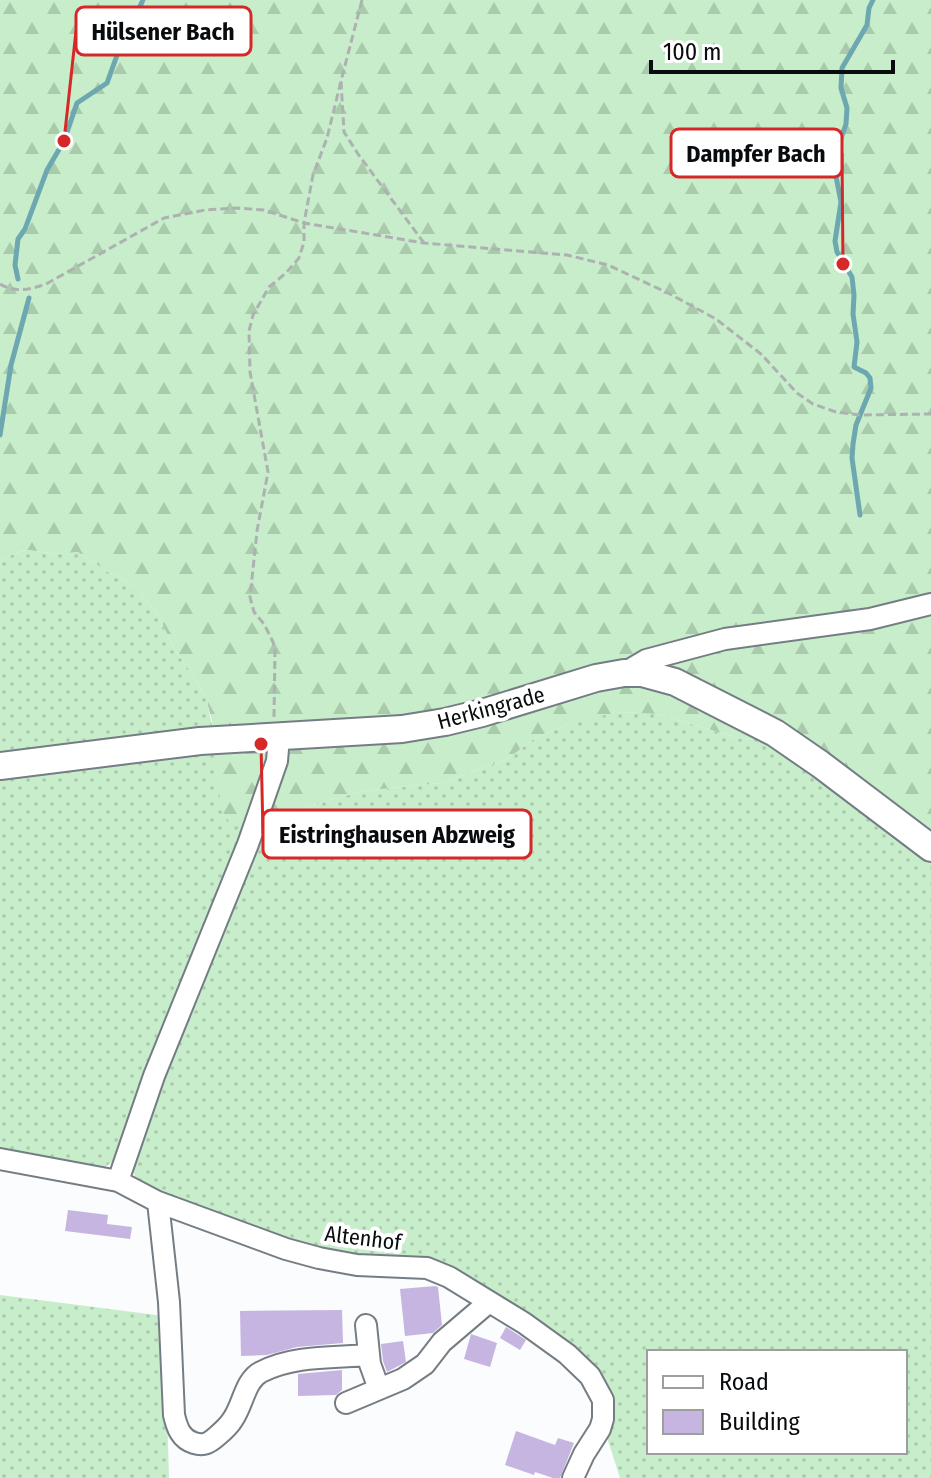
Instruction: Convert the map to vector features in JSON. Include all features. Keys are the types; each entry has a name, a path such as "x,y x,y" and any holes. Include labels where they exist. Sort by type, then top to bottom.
{"main road":[{"name":"Herkingrade","path":"0,766 200,741 402,729 445,722 510,705 596,678 642,673 675,682 775,733 931,848"}],"street":[{"path":"624,673 646,660 725,639 870,619 931,604"},
{"path":"118,1181 154,1076 248,844 277,761 278,749 274,736"},
{"name":"Altenhof","path":"0,1159 118,1181 158,1202 319,1258 357,1265 427,1268 449,1277 524,1323 567,1354 590,1376 603,1400 603,1419 573,1478"},
{"path":"158,1202 169,1302 174,1415 182,1436 206,1445 234,1419 256,1374 275,1365 369,1355"},
{"path":"346,1403 403,1379 425,1364 442,1342 489,1302"},
{"path":"366,1325 370,1364 379,1389"}],"path":[{"path":"274,736 275,650 264,624 254,612 250,597 257,531 268,472 248,346 258,303 269,287 299,258 313,175 327,138 362,0"},
{"path":"341,81 344,132 424,243"},
{"path":"0,284 17,290 46,284 139,230 174,214 205,210 264,210 304,223 424,243 567,255 608,265 716,319 761,354 797,393 813,404 836,412 860,415 931,414"}],"green space":[{"path":"0,0 931,0 931,843 778,731 745,740 657,714 622,712 566,725 535,738 506,760 441,783 363,791 284,813 261,823 230,823 221,810 212,721 206,698 175,650 157,613 136,588 78,552 57,554 29,550 15,553 0,562"},
{"path":"29,550 57,554 78,552 136,588 157,613 175,650 206,698 213,730 0,756 0,562 15,553"},
{"path":"622,712 657,714 745,740 770,734 931,852 931,1478 620,1478 604,1428 611,1402 464,1277 334,1255 160,1194 136,1180 131,1162 261,823 284,813 363,791 441,783 506,760 535,738 566,725"},
{"path":"215,747 249,824 118,1157 103,1169 0,1153 0,773"},
{"path":"0,1295 164,1316 169,1478 0,1478"}],"building":[{"path":"68,1210 108,1215 107,1224 132,1227 130,1239 65,1231"},
{"path":"438,1287 442,1325 433,1333 405,1336 400,1289"},
{"path":"342,1310 343,1343 241,1356 240,1311"},
{"path":"506,1327 526,1340 520,1350 500,1338"},
{"path":"471,1334 497,1343 490,1367 464,1359"},
{"path":"403,1341 406,1362 387,1372 381,1344"},
{"path":"342,1370 342,1390 336,1395 298,1396 298,1374"},
{"path":"516,1431 555,1445 558,1438 574,1443 560,1478 535,1472 534,1475 505,1465"}],"waterway":[{"path":"18,279 15,265 18,239 25,229 47,170 64,141 77,103 107,83 143,0"},
{"path":"860,515 853,444 856,425 871,388 866,373 854,367 857,342 854,295 852,277 837,252 835,241 841,202 833,161 846,124 847,108 841,88 842,68 867,25 873,0"},
{"path":"0,435 11,365 29,298"}],"place":[{"name":"Hülsener Bach","path":"64,141"},
{"name":"Dampfer Bach","path":"843,264"},
{"name":"Eistringhausen Abzweig","path":"261,744"}]}
